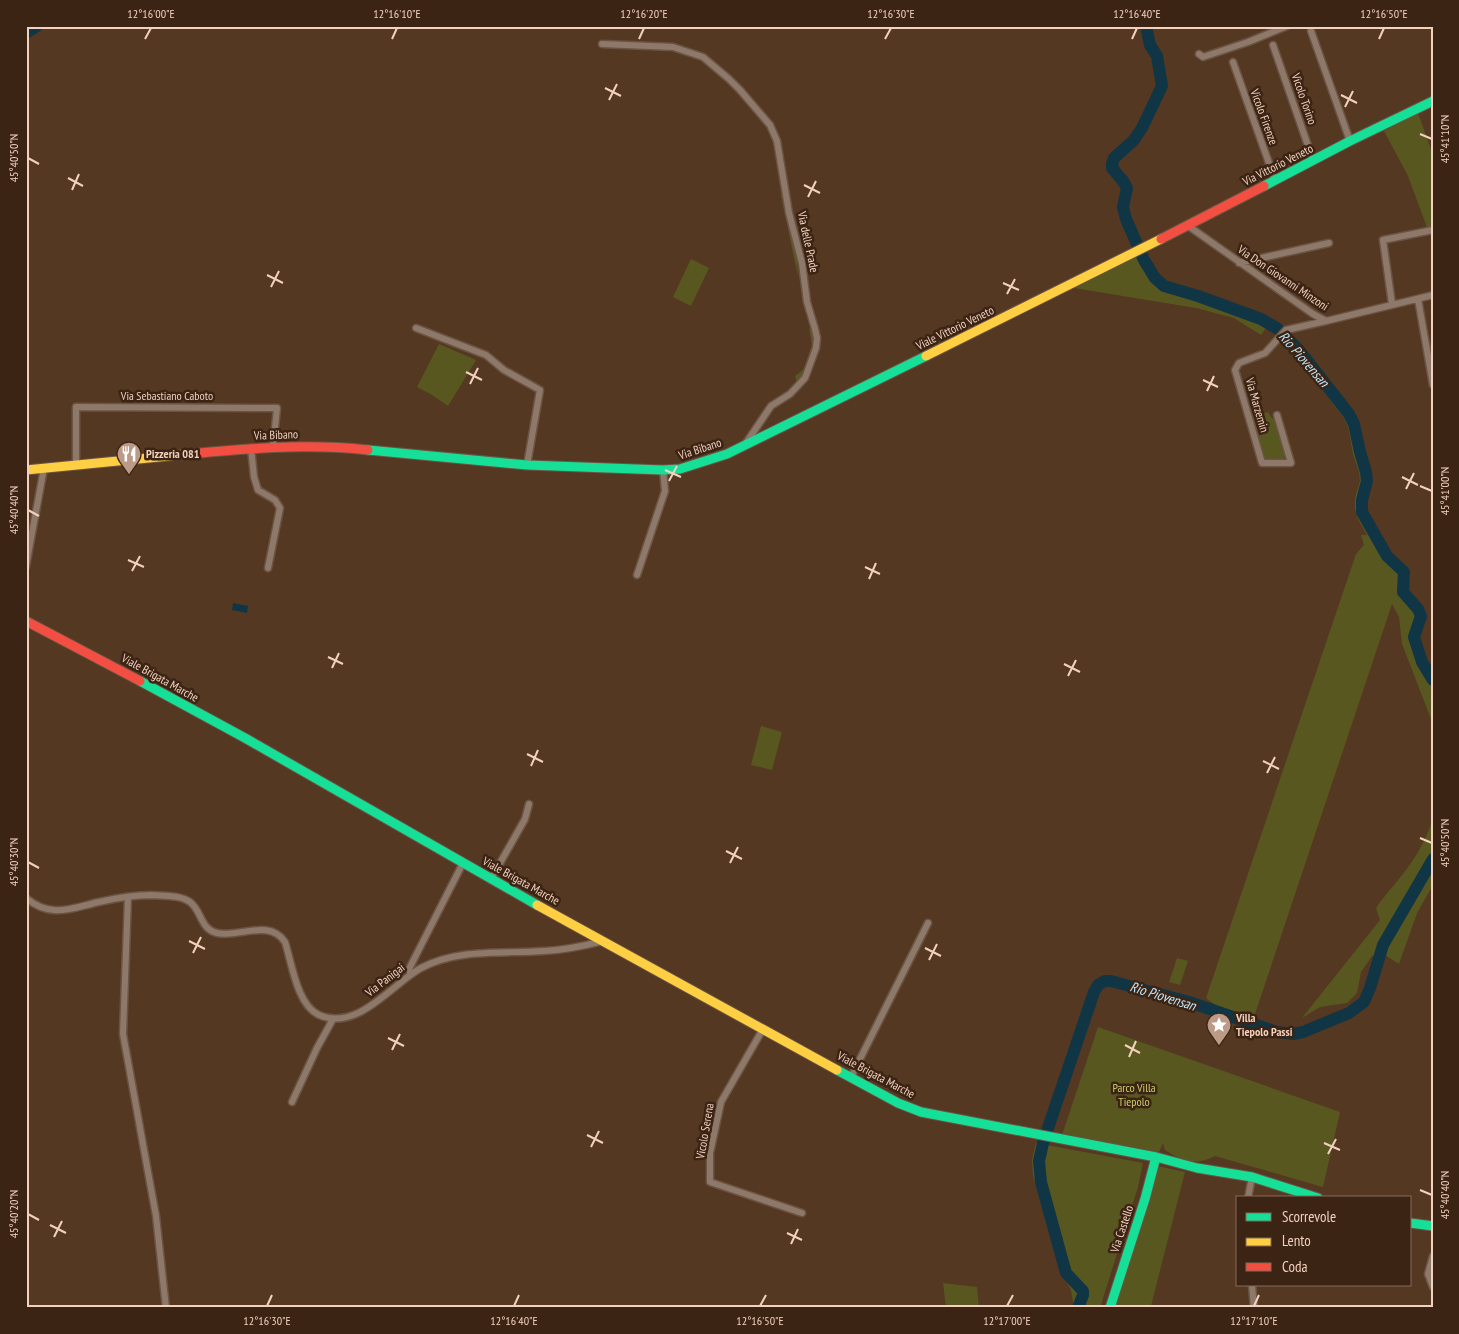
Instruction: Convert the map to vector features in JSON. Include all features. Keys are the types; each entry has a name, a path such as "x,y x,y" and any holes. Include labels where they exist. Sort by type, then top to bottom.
{"street":[{"path":"1199,54 1203,57 1248,42 1287,26"},
{"path":"1311,30 1350,141"},
{"name":"Via delle Prade","path":"602,44 673,47 703,57 729,79 752,104 770,125 777,141 790,213 802,263 807,302 817,338 816,348 804,378 790,394 771,406 744,446"},
{"name":"Vicolo Torino","path":"1273,45 1313,160"},
{"name":"Vicolo Firenze","path":"1232,62 1275,180"},
{"name":"Via Vittorio Veneto","path":"1136,251 1350,141 1433,101"},
{"name":"Via Don Giovanni Minzoni","path":"1187,225 1239,263 1326,321 1433,295"},
{"path":"1392,304 1384,240 1433,230"},
{"path":"1239,263 1329,243"},
{"name":"Viale Vittorio Veneto","path":"812,413 1136,251"},
{"path":"1418,298 1433,385"},
{"name":"Via Marzemin","path":"1277,415 1291,463 1262,462 1235,370 1240,363 1265,352 1286,330 1326,321"},
{"path":"416,328 486,355 504,370 540,390 527,465"},
{"path":"1424,336 1433,335"},
{"name":"Via Sebastiano Caboto","path":"76,465 76,407 277,408 273,447"},
{"name":"Via Bibano","path":"26,470 251,448 331,446 527,465 680,469 701,464 744,446 812,413"},
{"path":"251,448 254,477 258,490 275,500 280,508 268,568"},
{"path":"26,566 44,468"},
{"path":"637,576 665,491 663,470"},
{"name":"Viale Brigata Marche","path":"26,621 245,738 491,879 605,940 898,1103 921,1112 1156,1157 1197,1168 1252,1177 1312,1196"},
{"path":"491,879 525,819 529,804"},
{"name":"Viale Brigata Marche","path":"410,972 409,969 463,863"},
{"path":"26,898 43,907 58,911 128,897 155,895 184,899 195,907 205,927 215,932 223,934 267,930 277,934 285,942 300,994 308,1007 320,1016 333,1019 317,1048 292,1102"},
{"path":"128,897 123,1034 156,1216 166,1308"},
{"path":"851,1077 928,923"},
{"name":"Via Panigai","path":"333,1019 351,1015 371,1006 415,971 452,957 473,954 544,951 577,947 605,940"},
{"name":"Vicolo Serena","path":"763,1029 720,1102 710,1153 710,1182 802,1213"},
{"name":"Via Castello","path":"1110,1308 1145,1199 1156,1157"},
{"path":"1248,1196 1252,1177"},
{"path":"1412,1223 1432,1226"},
{"path":"1433,1256 1428,1274 1433,1287"},
{"path":"1252,1286 1254,1308"}],"green space":[{"path":"1418,113 1433,155 1433,228 1428,230 1408,176 1384,131"},
{"path":"784,194 796,240 798,277 781,195"},
{"path":"1144,251 1157,273 1167,282 1199,291 1260,313 1281,325 1302,346 1333,384 1353,411 1359,423 1364,451 1371,470 1367,511 1390,552 1409,570 1410,578 1407,590 1426,614 1419,637 1426,660 1433,672 1433,724 1402,644 1399,617 1392,604 1253,1020 1217,1006 1206,998 1356,554 1364,545 1361,535 1367,535 1355,509 1355,498 1360,481 1359,472 1344,418 1299,358 1266,328 1261,335 1234,318 1196,308 1074,288"},
{"path":"691,259 709,268 691,306 673,297"},
{"path":"809,328 816,335 812,362 802,380 797,381 795,376 804,369 812,345"},
{"path":"439,344 476,360 448,406 417,387"},
{"path":"1268,412 1277,422 1285,457 1282,460 1265,460 1252,416"},
{"path":"761,726 782,732 772,770 751,765"},
{"path":"1433,816 1433,885 1417,913 1399,964 1385,955 1372,956 1361,972 1357,993 1347,1003 1320,1007 1302,1018 1380,920 1376,908 1418,852 1431,825"},
{"path":"1177,958 1188,961 1180,985 1169,982"},
{"name":"Parco Villa Tiepolo","path":"1098,1027 1340,1112 1323,1187 1215,1156 1196,1162 1184,1160 1165,1150 1163,1143 1159,1152 1062,1135"},
{"path":"1036,1143 1143,1163 1138,1187 1100,1308 1074,1308 1071,1290 1066,1281 1033,1176 1032,1160"},
{"path":"1153,1165 1185,1172 1151,1306 1154,1308 1111,1308"},
{"path":"943,1283 977,1287 979,1308 946,1308"}],"water":[{"path":"233,603 248,606 247,613 232,610"}],"waterway":[{"path":"26,33 37,26"},
{"name":"Rio Piovensan","path":"1146,26 1150,45 1157,56 1162,86 1142,128 1134,140 1114,158 1112,164 1112,168 1127,188 1123,207 1126,219 1144,260 1155,278 1164,286 1261,319 1278,329 1299,350 1349,414 1354,424 1366,472 1367,481 1362,500 1362,512 1387,556 1404,572 1403,592 1418,609 1421,616 1414,637 1422,662 1433,680"},
{"name":"Rio Piovensan","path":"1047,1131 1098,985 1105,981 1111,981 1189,1002 1277,1032 1293,1034 1303,1032 1349,1013 1364,1002 1383,945 1433,859"},
{"name":"Rio Piovensan","path":"1044,1139 1039,1161 1041,1182 1066,1273 1083,1291 1078,1308"}],"traffic: fast":[{"path":"1264,186 1350,141 1433,101"},
{"path":"368,450 527,465 680,469 727,454 926,356"},
{"path":"140,681 245,738 537,905"},
{"path":"837,1070 898,1103 921,1112 1156,1157 1197,1168 1252,1177 1312,1196"},
{"path":"1110,1308 1145,1199 1156,1157"},
{"path":"1412,1223 1433,1226"}],"traffic: slow":[{"path":"926,356 1161,239"},
{"path":"26,470 179,455"},
{"path":"537,905 837,1070"}],"traffic: jam":[{"path":"1161,239 1264,186"},
{"path":"179,455 297,447 368,450"},
{"path":"26,621 140,681"}],"place":[{"name":"Pizzeria 081","path":"129,475"},
{"name":"Villa Tiepolo Passi","path":"1219,1046"}]}
